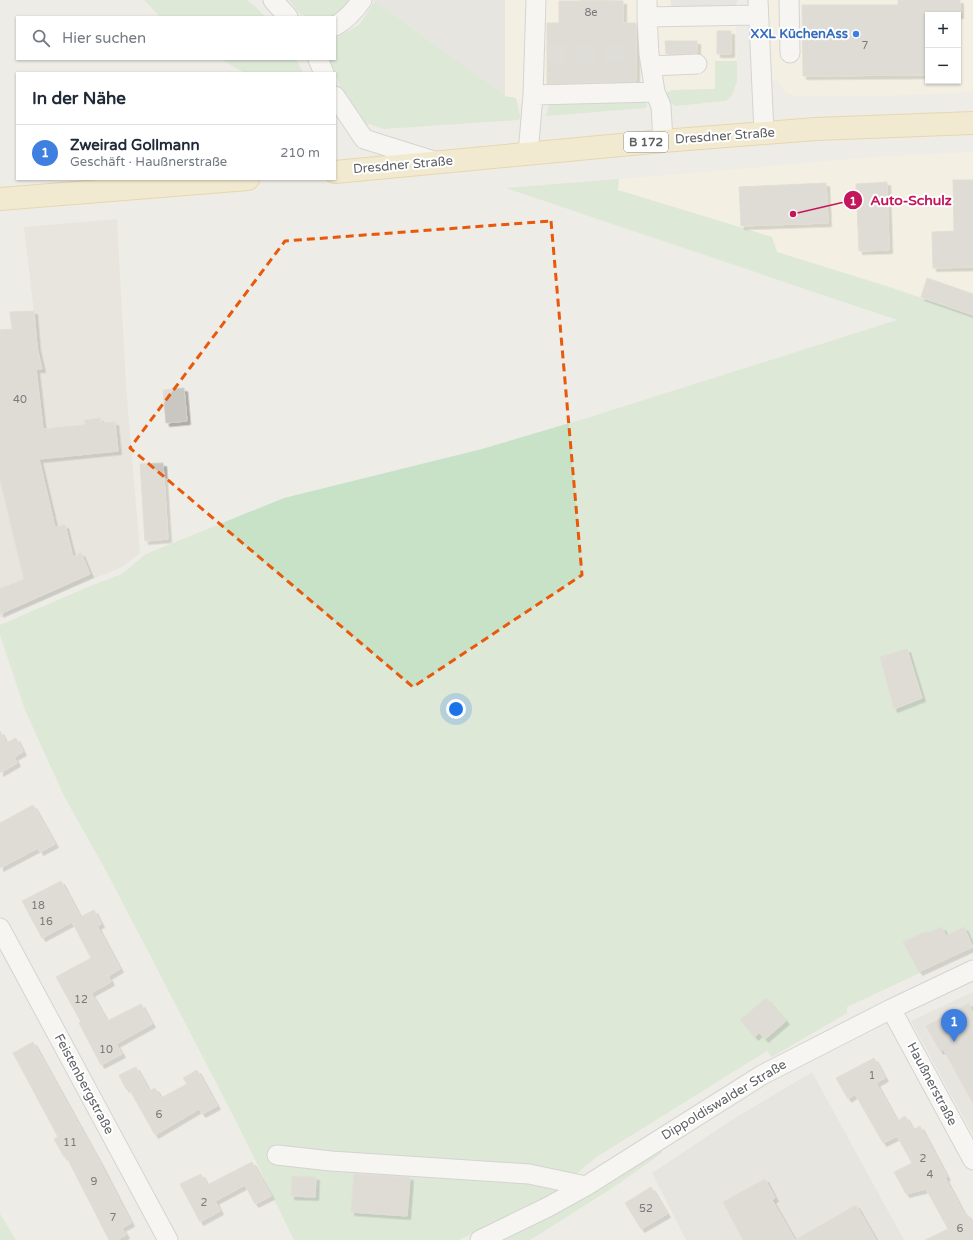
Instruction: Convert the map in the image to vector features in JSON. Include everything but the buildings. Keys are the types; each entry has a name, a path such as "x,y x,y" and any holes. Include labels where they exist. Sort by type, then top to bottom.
{"main road":[{"name":"Dresdner Straße","path":"336,172 662,141 764,133 973,122"},
{"path":"0,199 236,180"}],"street":[{"path":"274,0 287,16"},
{"path":"336,25 356,9 362,0"},
{"path":"528,154 533,95 541,53 536,0"},
{"path":"789,0 790,53"},
{"path":"662,141 661,106 655,92 646,58 647,8 758,8 764,133"},
{"path":"646,58 697,64"},
{"path":"318,60 324,72"},
{"path":"533,95 655,92"},
{"path":"336,97 364,139 437,162"},
{"name":"Feistenbergstraße","path":"0,928 168,1240"},
{"name":"Dippoldiswalder Straße","path":"480,1240 548,1207 586,1186 762,1075 891,1009 973,970"},
{"name":"Haußnerstraße","path":"891,1009 973,1160"},
{"path":"277,1155 331,1161 529,1174 586,1186"}],"highlighted area":[{"path":"551,221 582,575 413,687 130,448 285,241"}],"shaded area":[{"path":"373,0 505,0 505,97 414,29"},
{"path":"505,0 671,0 671,10 735,6 737,61 715,61 715,89 672,90 645,100 517,103 516,98 505,97"},
{"path":"671,0 738,0 735,6 671,10"},
{"path":"767,0 973,0 973,92 885,96 796,96 788,94 782,88 779,81 770,81"},
{"path":"973,152 973,316 892,287 776,252 772,237 618,190 619,179 890,156"},
{"path":"117,219 126,386 140,553 122,567 0,618 0,351 38,348 24,227"},
{"path":"973,992 973,1135 911,1021"},
{"path":"812,1072 904,1240 686,1240 652,1173 730,1121"}],"green space":[{"path":"144,0 247,0 264,16 159,16"},
{"path":"289,0 349,0 342,11 335,16 306,16 299,13"},
{"path":"375,1 505,96 516,98 520,116 519,120 384,129 369,124 363,127 349,111 330,60 336,60 336,37 359,25"},
{"path":"223,60 296,60 302,72 243,72"},
{"path":"715,61 737,61 737,81 732,95 726,101 675,106 671,103 667,92 672,90 715,89"},
{"path":"643,100 647,105 646,108 546,116 548,107 552,102"},
{"path":"619,179 618,190 772,237 777,252 892,288 973,316 973,948 847,1007 847,1013 772,1057 767,1051 595,1158 554,1193 459,1240 294,1240 239,1127 151,957 105,869 64,796 25,710 0,635 0,625 122,574 146,554 284,498 482,449 590,417 897,320 506,188"},
{"path":"662,1150 662,1153 611,1189 530,1240 501,1240 553,1215 608,1184"},
{"path":"0,1214 16,1240 0,1240"}],"tunnel":[{"path":"547,54 636,53"}],"place":[{"name":"XXL KüchenAss","path":"856,34"},
{"name":"Auto-Schulz","path":"793,214"},
{"name":"Zweirad Gollmann","path":"954,1042"}]}
